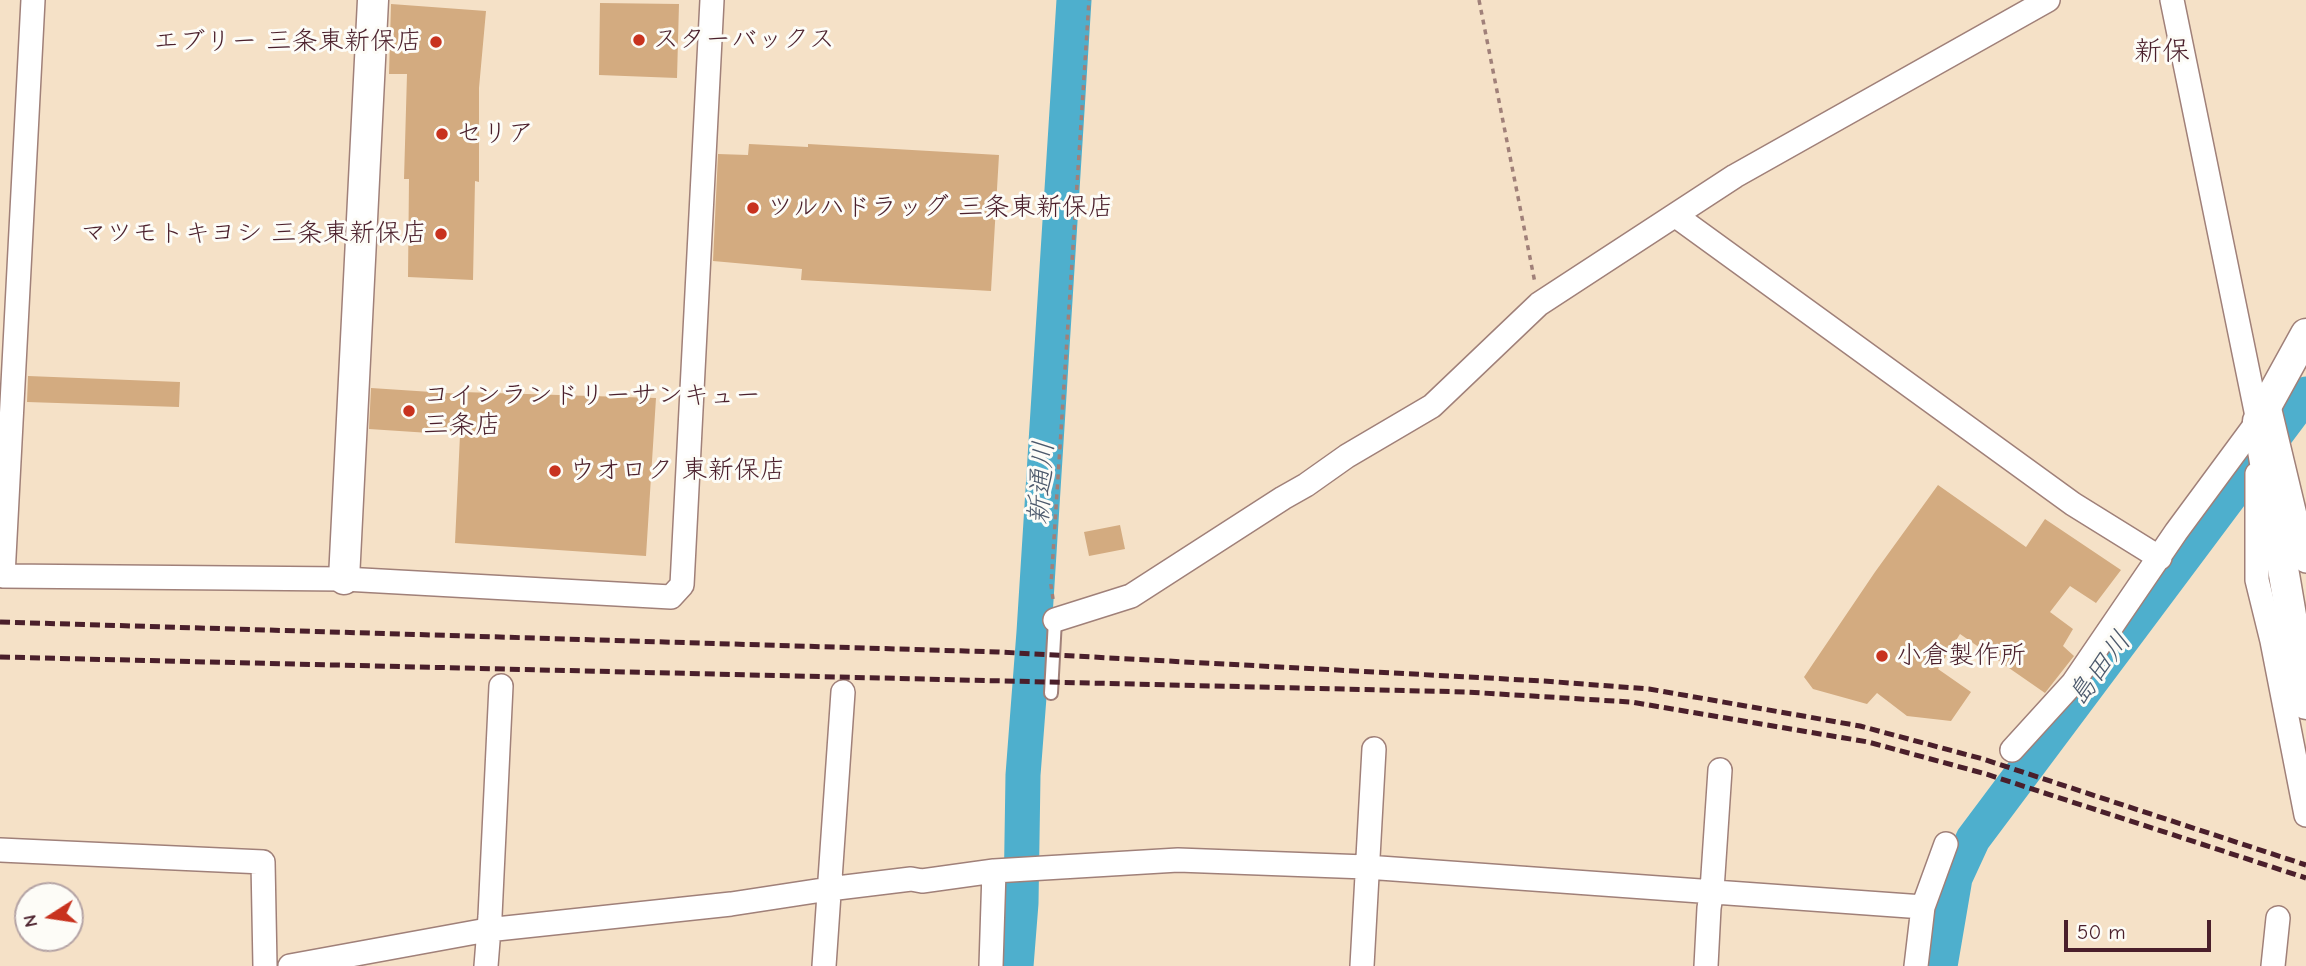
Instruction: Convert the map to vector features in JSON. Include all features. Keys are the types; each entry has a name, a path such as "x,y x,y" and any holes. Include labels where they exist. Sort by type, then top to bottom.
{"street":[{"path":"33,0 1,576 344,579 671,597 681,585 712,0"},
{"path":"344,579 373,0"},
{"path":"1055,620 1132,596 1347,456 1432,406 1539,304 1735,176 2048,0"},
{"path":"2172,0 2263,412 2306,561"},
{"path":"1676,216 2073,505 2160,558"},
{"path":"2012,750 2073,684 2263,412 2306,334"},
{"path":"2263,412 2304,692"},
{"path":"2263,412 2257,580 2272,641 2306,815"},
{"path":"486,966 501,686"},
{"path":"824,966 843,691"},
{"path":"1362,966 1374,749"},
{"path":"1706,966 1720,769"},
{"path":"1916,966 1923,907 1946,844"},
{"path":"0,850 262,862 265,966"},
{"path":"290,966 487,930 731,904 911,879 922,881 994,871 1178,860 1366,867 1923,907"},
{"path":"991,966 994,871"},
{"path":"2273,966 2277,918"}],"lane":[{"path":"1051,693 1055,620"}],"path":[{"path":"1055,620 1051,585 1089,0"},
{"path":"1479,0 1539,304"}],"building":[{"name":"スターバックス","path":"600,3 679,4 677,78 599,75"},
{"path":"391,4 486,11 479,88 479,182 475,181 473,280 408,277 409,179 404,179 407,74 389,74"},
{"path":"749,144 808,147 808,144 999,155 991,291 801,280 802,269 713,261 718,154 748,155"},
{"path":"28,376 180,382 179,407 27,402"},
{"name":"ウオロク 東新保店","path":"371,388 462,394 656,398 646,556 455,543 460,435 369,429"},
{"path":"1938,485 2026,547 2045,519 2121,570 2096,603 2070,586 2050,612 2073,629 2063,646 2074,656 2045,693 1960,634 1938,669 1971,692 1951,721 1907,716 1877,693 1867,704 1813,689 1804,677"},
{"path":"1120,525 1125,549 1089,556 1084,532"}],"waterway":[{"name":"新通川","path":"1016,966 1021,903 1023,775 1074,0"},
{"name":"島田川","path":"1940,966 1955,878 1973,839 2306,394"}],"railway":[{"path":"0,622 998,652 1649,689 1860,726 1983,759 2306,865"},
{"path":"0,657 1466,692 1631,702 1868,742 1986,774 2306,878"}],"place":[{"name":"スターバックス","path":"639,40"},
{"name":"エブリー 三条東新保店","path":"436,42"},
{"name":"セリア","path":"442,134"},
{"name":"ツルハドラッグ 三条東新保店","path":"753,208"},
{"name":"マツモトキヨシ 三条東新保店","path":"441,234"},
{"name":"コインランドリーサンキュー 三条店","path":"409,411"},
{"name":"ウオロク 東新保店","path":"555,471"},
{"name":"小倉製作所","path":"1882,656"}],"district":[{"name":"新保","path":"2162,52"}]}
